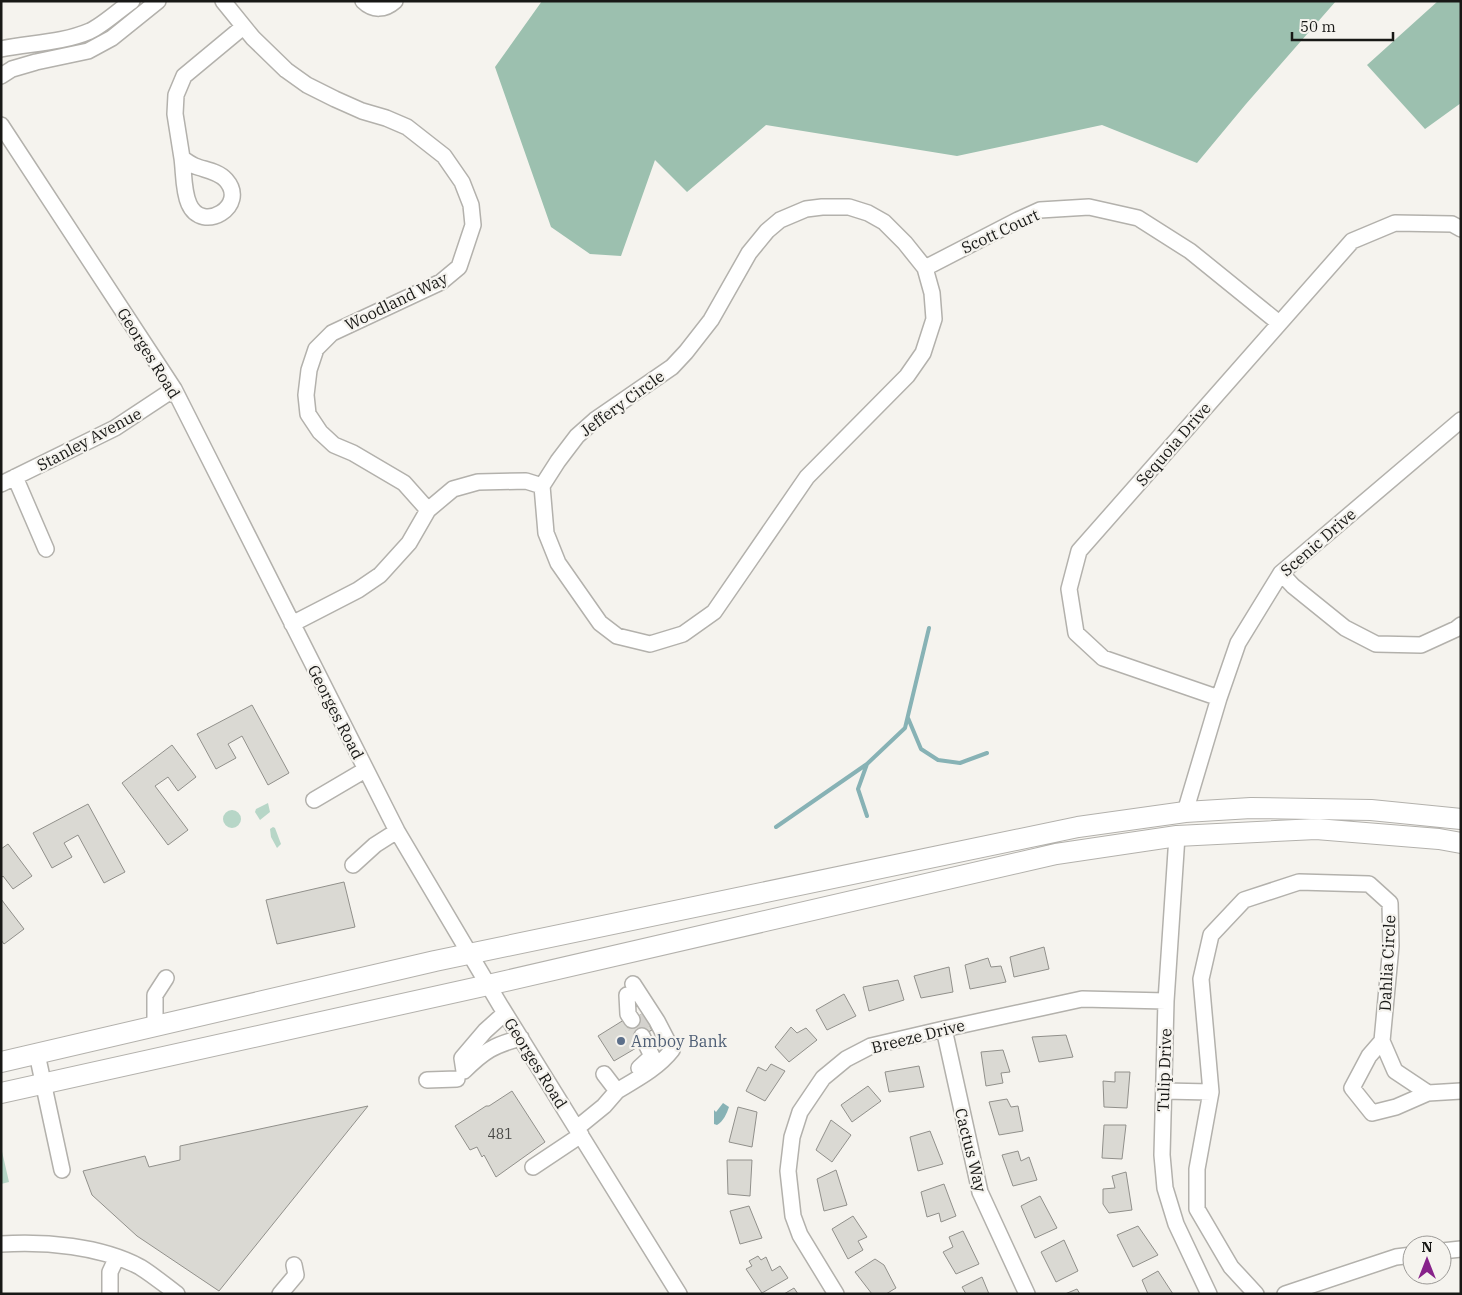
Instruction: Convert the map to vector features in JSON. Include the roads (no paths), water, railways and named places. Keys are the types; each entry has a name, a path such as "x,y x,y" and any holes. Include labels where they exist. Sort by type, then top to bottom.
{"main road":[{"path":"1,1062 470,954 1078,827 1185,812 1251,808 1371,810 1461,820"},
{"path":"1,1093 488,985 1056,854 1177,836 1316,829 1439,839 1461,843"}],"street":[{"path":"1,49 66,39 92,30 132,1"},
{"path":"1,76 12,69 36,62 88,51 112,38 158,1"},
{"name":"Woodland Way","path":"223,1 248,33 286,70 307,85 335,100 407,127 444,156 462,182 471,205 473,225 459,266 441,282 332,333 316,349 308,370 306,395 308,414 320,432 334,445 353,453 404,483 428,510"},
{"path":"363,1 375,9 383,9 395,1"},
{"path":"182,158 175,114 176,95 184,76 248,33"},
{"name":"Georges Road","path":"1,125 174,389 397,831 505,1013 680,1294"},
{"name":"Jeffery Circle","path":"822,207 849,207 868,213 884,222 925,268 932,293 934,319 923,353 907,376 807,476 714,612 683,634 650,644 617,636 600,623 558,563 546,533 542,486 577,436 595,420 672,366 686,352 711,320 750,253 767,231 780,220 806,209 822,207"},
{"name":"Scott Court","path":"925,268 1040,210 1089,207 1138,218 1190,251 1279,323"},
{"name":"Sequoia Drive","path":"1219,698 1103,658 1076,633 1069,589 1079,551 1352,241 1395,223 1452,224 1461,230"},
{"name":"Stanley Avenue","path":"8,481 116,428 174,389"},
{"name":"Scenic Drive","path":"1185,812 1219,698 1238,643 1280,573 1461,420"},
{"path":"8,481 46,548"},
{"path":"292,624 358,590 380,575 410,543 428,510 453,489 478,482 526,481 542,486"},
{"path":"1280,573 1293,586 1345,628 1376,644 1421,644 1461,625"},
{"path":"314,800 365,770"},
{"path":"352,865 375,845 397,831"},
{"name":"Tulip Drive","path":"1177,836 1166,1001 1162,1155 1165,1188 1176,1224 1209,1294"},
{"name":"Dahlia Circle","path":"1256,1294 1231,1267 1197,1209 1197,1169 1211,1092 1201,979 1211,936 1244,900 1299,882 1369,884 1390,903 1391,946 1382,1041 1395,1071 1428,1093"},
{"path":"155,1027 155,994 166,978"},
{"path":"635,1018 628,1014 630,990 662,1043 664,1060"},
{"name":"Breeze Drive","path":"836,1294 800,1234 793,1216 788,1171 792,1137 800,1112 823,1078 846,1059 871,1046 944,1028 1082,999 1166,1001"},
{"path":"505,1013 485,1031 462,1058 464,1072 476,1059 497,1044 522,1038"},
{"name":"Cactus Way","path":"944,1028 980,1192 1027,1294"},
{"path":"534,1167 579,1132 604,1106 611,1082 637,1069 652,1056 645,1034 664,1060"},
{"path":"1382,1041 1369,1056 1352,1088 1372,1113 1396,1107 1428,1093 1461,1091"},
{"path":"37,1054 62,1170"},
{"path":"611,1082 664,1060"},
{"path":"427,1080 457,1079"},
{"path":"1164,1091 1211,1092"},
{"path":"1,1244 64,1246 117,1257 140,1268 177,1294"},
{"path":"1285,1294 1402,1256"},
{"path":"110,1294 110,1272 117,1257"},
{"path":"280,1294 296,1275 294,1265"}],"water":[{"path":"723,1103 729,1107 727,1112 719,1124 714,1124 714,1110 716,1112"}],"waterway":[{"path":"776,827 867,764 905,728 929,628"},
{"path":"908,718 921,749 938,760 960,763 987,753"},
{"path":"867,764 858,789 867,816"}],"tunnel":[{"path":"638,1016 648,1032"}],"place":[{"name":"Amboy Bank","path":"621,1041"}]}
